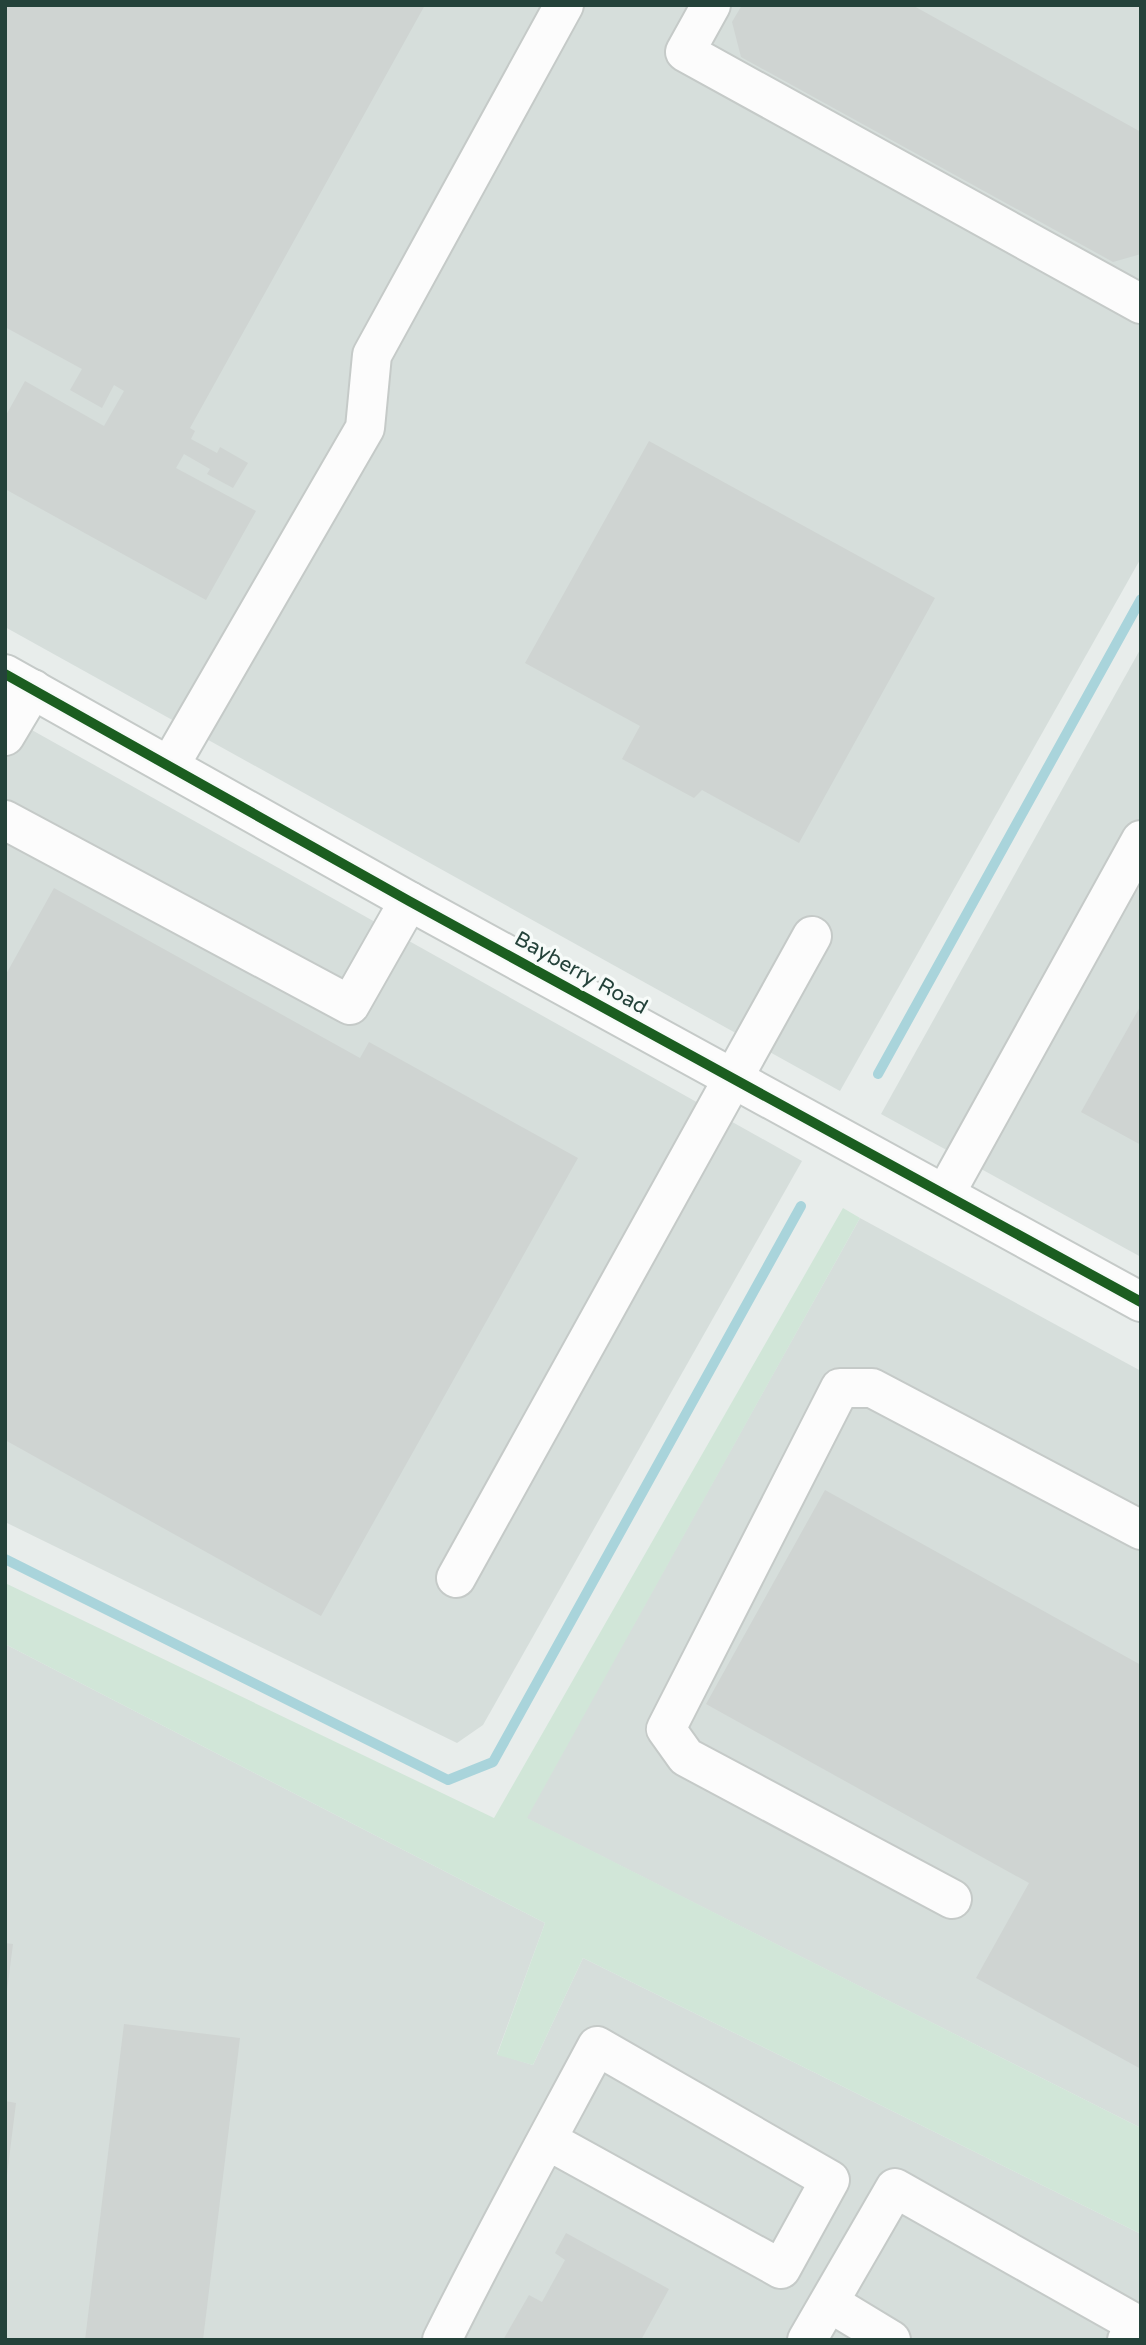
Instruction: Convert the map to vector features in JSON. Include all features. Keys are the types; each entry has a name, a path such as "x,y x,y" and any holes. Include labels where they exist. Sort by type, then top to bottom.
{"street":[{"path":"170,765 365,428 372,355 564,5"},
{"path":"710,5 685,52 1141,304"},
{"path":"5,736 19,681"},
{"name":"Bayberry Road","path":"19,681 409,901 1141,1302"},
{"path":"5,820 350,1005 409,901"},
{"path":"945,1194 1141,839"},
{"path":"456,1578 813,936"},
{"path":"952,1899 686,1757 666,1729 833,1400 840,1388 872,1388 1141,1530"},
{"path":"442,2340 547,2140 597,2046 830,2180 781,2269 547,2140"},
{"path":"807,2340 895,2188 1136,2323 1127,2340"},
{"path":"830,2303 891,2340"}],"shaded area":[{"path":"5,5 1141,5 1141,558 840,1091 5,627"},
{"path":"1141,648 1141,1257 881,1114"},
{"path":"5,715 802,1161 483,1725 457,1743 5,1522"},
{"path":"860,1218 1141,1371 1141,2128 526,1818"},
{"path":"5,1644 545,1923 497,2054 533,2065 583,1958 1141,2234 1141,2340 5,2340"}],"green space":[{"path":"843,1208 860,1218 527,1818 1141,2128 1141,2234 583,1958 533,2065 497,2055 545,1923 5,1644 5,1583 494,1818"}],"building":[{"path":"5,5 425,5 190,428 195,431 191,439 217,453 220,447 248,463 233,488 207,474 210,469 184,454 176,468 256,511 206,600 5,489 5,417 25,381 104,426 124,391 114,385 102,408 70,390 82,369 5,327"},
{"path":"742,5 912,5 1141,132 1141,254 1113,262 741,57 732,22"},
{"path":"649,441 935,598 799,843 702,790 694,798 622,759 640,726 525,663"},
{"path":"54,888 360,1058 369,1042 578,1158 321,1616 5,1440 5,976"},
{"path":"1141,1005 1141,1145 1081,1112"},
{"path":"825,1490 1141,1665 1141,2069 976,1978 1029,1883 706,1704"},
{"path":"5,1943 13,1944 7,1991 5,1991"},
{"path":"124,2024 240,2038 203,2340 85,2340"},
{"path":"5,2101 16,2103 7,2175 5,2175"},
{"path":"566,2233 669,2289 641,2340 503,2340 529,2295 542,2302 565,2260 555,2253"}],"waterway":[{"path":"878,1074 1141,599"},
{"path":"5,1559 448,1780 493,1762 801,1206"}],"cycle path":[{"path":"5,674 409,901 1141,1302"}]}
